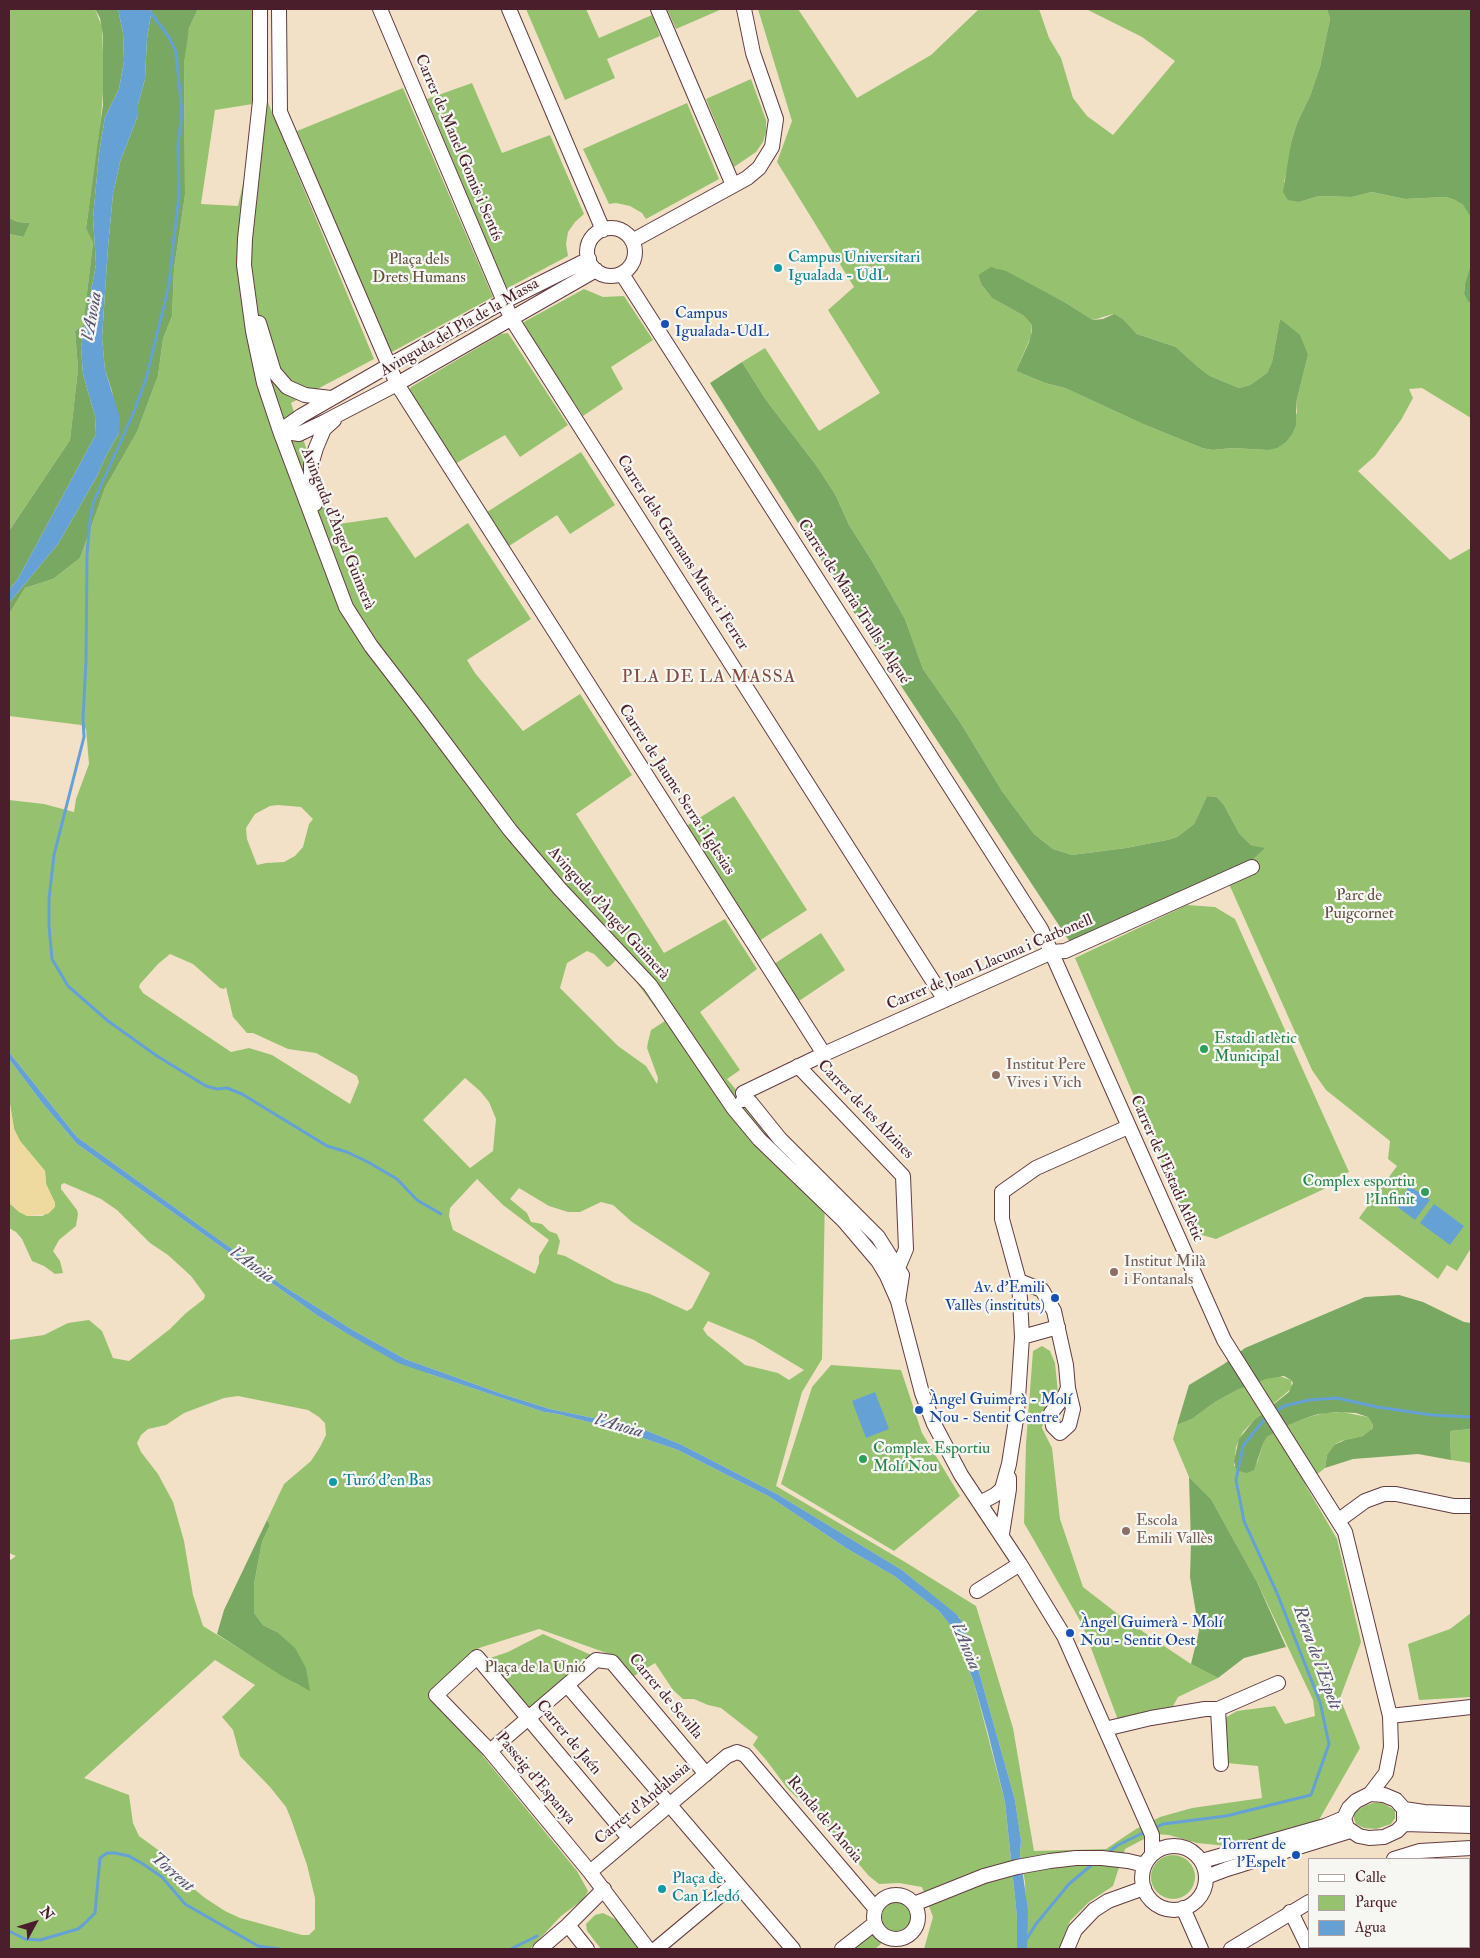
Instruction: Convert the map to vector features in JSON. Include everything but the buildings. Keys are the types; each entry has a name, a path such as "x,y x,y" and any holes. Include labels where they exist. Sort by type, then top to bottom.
{"street":[{"name":"Avinguda d'Àngel Guimerà","path":"260,9 260,100 245,239 244,265 253,331 264,383 280,431 346,607 371,646 542,870 650,984 723,1094 740,1101 759,1139 844,1221 893,1272 898,1301 928,1410 947,1452 1002,1534 1064,1636 1152,1843"},
{"name":"Carrer de Jaume Serra i Iglesias","path":"279,9 280,112 397,384 824,1054"},
{"name":"Carrer de Manel Gomis i Sentís","path":"380,9 503,302"},
{"path":"509,9 603,230"},
{"path":"658,9 733,185"},
{"path":"632,241 747,178 759,168 772,147 776,119 753,53 744,9"},
{"path":"603,230 620,230 632,241 635,250 634,260 622,274 608,276 592,264 588,248 590,242 603,230"},
{"name":"Avinguda del Pla de la Massa","path":"280,431 331,398 503,302 592,264"},
{"name":"Avinguda del Pla de la Massa","path":"280,431 299,434 397,384 511,318 592,264"},
{"path":"244,265 255,293 259,323 274,372 287,388 305,396 331,398"},
{"name":"Carrer de Maria Trulls i Algué","path":"622,274 897,702 1040,929 1052,952"},
{"name":"Carrer dels Germans Muset i Ferrer","path":"503,302 511,318 945,1000"},
{"name":"Avinguda del Pla de la Massa","path":"340,414 324,429 316,448 311,472 311,490 328,541 371,646"},
{"name":"Carrer de Joan Llacuna i Carbonell","path":"740,1101 798,1066 824,1054 1052,952 1065,951 1252,866"},
{"name":"Carrer de l'Estadi Atlètic","path":"1052,952 1128,1127 1231,1353 1345,1532 1390,1716 1391,1747 1386,1773"},
{"name":"Carrer de les Alzines","path":"798,1066 903,1176 906,1249 893,1272"},
{"path":"980,1503 1002,1489 1009,1464 1017,1413 1022,1337 1018,1281 1002,1219 1002,1192 1036,1168 1128,1127"},
{"path":"1018,1281 1042,1290 1054,1312 1066,1365 1068,1388"},
{"path":"1022,1337 1058,1328"},
{"path":"1002,1534 1009,1489 1009,1464"},
{"path":"1339,1520 1365,1501 1384,1494 1396,1494 1454,1506 1471,1506"},
{"path":"977,1591 1020,1564"},
{"name":"Carrer de Jaén","path":"436,1695 477,1657 629,1838"},
{"name":"Carrer de Sevilla","path":"490,1751 596,1660 612,1662 706,1774"},
{"path":"1105,1729 1151,1718 1218,1709 1278,1684"},
{"path":"567,1685 793,1949"},
{"name":"Passeig d'Espanya","path":"436,1695 490,1751 604,1889 648,1949"},
{"path":"1390,1716 1471,1707"},
{"path":"1218,1709 1221,1764"},
{"name":"Carrer d'Andalusia","path":"590,1872 727,1756 737,1752 745,1755"},
{"name":"Ronda de l'Anoia","path":"745,1755 875,1908"},
{"path":"1404,1824 1400,1805 1386,1773 1370,1794 1356,1801 1349,1808 1344,1818 1345,1824 1350,1831 1359,1836 1378,1838 1391,1835 1404,1824 1471,1826"},
{"path":"1370,1794 1384,1796 1400,1805 1424,1812 1471,1814"},
{"path":"1202,1861 1325,1826 1344,1818"},
{"path":"1206,1877 1226,1868 1350,1831"},
{"path":"914,1904 984,1876 1017,1867 1076,1858 1128,1860 1152,1843 1190,1850 1202,1861 1206,1877 1205,1886 1197,1900 1183,1908 1175,1909 1160,1906 1153,1901 1144,1888 1142,1881 1152,1843"},
{"path":"1397,1858 1420,1851 1471,1848"},
{"path":"656,1949 735,1882"},
{"path":"1067,1949 1075,1930 1094,1910 1108,1901 1144,1888"},
{"path":"540,1949 568,1925 604,1889"},
{"path":"879,1949 900,1942 915,1929 918,1923 917,1910 914,1904 904,1896 893,1895 886,1897 875,1908 874,1924 881,1934 900,1942"},
{"path":"1231,1949 1308,1903"},
{"path":"1183,1908 1201,1949"},
{"path":"1290,1912 1308,1947"},
{"path":"842,1949 874,1924"},
{"path":"568,1925 587,1949"}],"green space":[{"path":"9,9 95,9 102,27 104,79 100,131 86,227 93,243 83,327 75,331 78,369 70,440 9,531 9,234 22,237 30,223 18,222 9,218"},
{"path":"95,9 118,9 123,33 124,61 119,89 105,117 99,154 93,218 96,264 81,347 83,374 95,416 96,434 18,579 9,590 9,531 70,440 78,369 75,331 83,326 93,243 86,228 103,105 103,36 100,18"},
{"path":"152,9 198,9 189,28 184,64 185,195 174,269 172,316 163,339 158,376 137,432 105,488 80,558 53,579 25,588 9,614 9,603 58,544 96,478 119,433 112,391 105,370 102,338 108,247 113,194 120,162 138,115 138,104 145,79 147,38"},
{"path":"198,9 268,9 267,100 374,359 291,403 332,525 387,517 415,558 468,523 531,619 467,660 475,673 523,731 580,694 632,775 576,814 664,953 725,919 757,969 700,1012 740,1070 727,1079 825,1194 822,1359 802,1392 776,1486 976,1606 1013,1728 1034,1851 1106,1849 1136,1829 1160,1817 1192,1808 1262,1798 1258,1766 1227,1763 1225,1718 1237,1711 1275,1706 1285,1724 1315,1716 1313,1700 1257,1582 1211,1499 1189,1477 1173,1439 1177,1425 1192,1419 1215,1402 1237,1390 1265,1379 1279,1376 1291,1380 1292,1388 1254,1420 1243,1432 1236,1447 1234,1466 1257,1463 1267,1437 1306,1418 1323,1413 1342,1412 1368,1417 1373,1425 1370,1433 1341,1441 1334,1445 1327,1455 1325,1468 1305,1484 1337,1539 1361,1642 1340,1698 1360,1748 1319,1820 1227,1846 1197,1843 1169,1835 1156,1834 1142,1840 1125,1849 1113,1886 1089,1902 1070,1921 1060,1949 1027,1949 1025,1882 1020,1854 1021,1840 1015,1800 979,1672 960,1618 902,1570 777,1494 680,1444 627,1423 550,1409 502,1394 405,1359 351,1329 282,1285 77,1137 9,1052 9,800 44,804 74,812 76,799 89,764 86,729 81,725 9,716 9,614 25,588 53,579 80,558 105,488 137,432 158,376 163,339 172,316 174,269 185,195 184,64 189,28","holes":["253,104 247,166 238,206 201,204 215,110","270,806 301,807 313,819 309,824 303,847 295,856 284,862 257,865 247,839 246,828 255,814","587,951 594,954 607,967 616,960 632,976 665,1021 651,1030 647,1048 658,1078 657,1084 646,1066 618,1046 560,988 567,963","170,954 193,964 220,988 224,989 226,987 233,1017 247,1033 253,1033 288,1049 316,1053 357,1076 359,1082 350,1104 272,1055 249,1048 231,1052 143,993 139,987","465,1078 489,1102 496,1119 493,1151 470,1168 423,1120","477,1179 503,1205 549,1240 539,1256 539,1263 535,1274 453,1230 449,1216 450,1208","519,1188 549,1206 568,1212 580,1212 601,1202 613,1205 632,1222 710,1273 692,1308 687,1311 650,1294 615,1283 565,1256 557,1254 560,1241 557,1234 549,1231 542,1224 531,1222 527,1213 510,1199","708,1321 754,1340 804,1370 789,1380 778,1373 745,1365 707,1335 703,1329"]},
{"path":"526,9 586,9 599,38 652,15 660,36 607,59 615,78 565,100"},
{"path":"667,9 722,9 676,29"},
{"name":"Parc de Puigcornet","path":"758,9 798,9 857,98 931,55 979,9 1039,9 1049,38 1061,58 1073,98 1087,116 1113,135 1175,61 1142,37 1086,9 1327,9 1330,19 1320,67 1310,96 1297,123 1291,143 1289,163 1284,182 1299,202 1319,196 1352,197 1372,192 1405,199 1446,197 1463,205 1469,212 1471,217 1471,263 1464,294 1468,302 1471,303 1471,418 1422,388 1409,389 1413,398 1401,420 1375,456 1358,471 1450,560 1471,548 1471,1248 1457,1271 1447,1265 1438,1279 1359,1218 1397,1166 1388,1159 1390,1141 1326,1090 1312,1070 1225,875 1250,862 1264,848 1251,845 1239,833 1224,805 1217,797 1207,796 1194,824 1177,837 1167,840 1126,848 1072,855 1053,849 1034,834 1002,791 960,722 923,669 905,619 849,525 835,494 816,465 766,400 742,362 765,348 819,431 880,393 828,310 854,287 777,162 792,121","holes":["996,268 1066,303 1093,320 1113,314 1123,319 1137,334 1176,347 1210,376 1239,388 1250,385 1267,373 1272,362 1280,319 1308,355 1296,403 1297,413 1267,450 1233,448 1213,450 1202,448 1143,424 1065,388 1045,383 1016,371 1031,336 1032,325 1024,316 992,298 981,284 978,275"]},
{"path":"1327,9 1471,9 1471,217 1463,205 1446,197 1405,199 1372,192 1352,197 1319,196 1299,202 1288,200 1283,192 1291,143 1297,123 1310,96 1320,67 1330,19"},
{"path":"751,79 766,120 766,132 763,142 756,152 734,167 706,99"},
{"path":"472,83 502,153 550,135 584,214 568,232 566,244 568,256 506,289 427,99"},
{"name":"Plaça dels Drets Humans","path":"403,88 493,297 390,353 297,131"},
{"path":"687,103 719,179 646,219 642,213 630,206 616,203 609,204 583,149"},
{"path":"9,218 18,222 30,223 23,237 9,234"},
{"path":"1471,263 1471,303 1468,302 1464,294"},
{"path":"991,267 1006,271 1066,303 1093,320 1103,319 1114,314 1123,319 1137,334 1176,347 1210,376 1239,388 1250,385 1267,373 1272,362 1280,319 1300,335 1308,355 1296,403 1296,425 1292,434 1286,442 1277,448 1267,450 1233,448 1213,450 1202,448 1143,424 1065,388 1045,383 1016,371 1029,342 1032,325 1024,316 992,298 981,284 978,275"},
{"path":"584,289 603,297 624,296 653,340 611,367 623,389 583,416 522,323"},
{"path":"508,333 568,425 520,457 505,435 455,464 409,390 411,387 501,334"},
{"path":"742,362 766,400 816,465 835,494 849,525 905,619 923,669 960,722 1002,791 1034,834 1053,849 1072,855 1126,848 1167,840 1177,837 1194,824 1207,796 1217,797 1224,805 1239,833 1251,845 1265,848 1250,862 1070,942 884,660 710,383"},
{"path":"581,452 615,505 570,534 557,515 509,546 487,512"},
{"path":"734,796 807,910 759,941 685,827"},
{"name":"Estadi atlètic Municipal","path":"1187,905 1215,907 1235,919 1349,1172 1331,1180 1324,1189 1216,1239 1192,1232 1075,958"},
{"path":"821,933 845,970 799,1001 774,964"},
{"path":"9,1059 43,1104 77,1144 318,1316 341,1330 430,1374 544,1412 619,1430 678,1450 770,1497 846,1548 894,1576 939,1611 951,1626 974,1683 1005,1802 1017,1917 1017,1949 924,1949 933,1917 922,1887 899,1883 879,1884 869,1876 823,1823 787,1788 753,1745 758,1737 721,1708 694,1699 683,1699 673,1690 655,1663 634,1676 615,1656 539,1629 479,1648 436,1687 469,1739 577,1871 588,1891 584,1899 561,1916 530,1949 9,1949 9,1561 16,1556 9,1553 9,1340 44,1335 68,1323 89,1320 102,1331 113,1358 129,1361 170,1329 204,1299 205,1295 191,1276 168,1255 150,1243 117,1210 101,1199 64,1183 61,1185 61,1189 78,1214 76,1226 59,1240 53,1251 60,1261 63,1273 55,1274 44,1266 32,1261 22,1239 9,1228 9,1203 27,1216 43,1216 55,1203 46,1184 45,1171 20,1141 14,1129 9,1098","holes":["238,1396 308,1410 325,1423 326,1435 320,1447 311,1461 284,1484 267,1520 270,1525 262,1542 254,1584 254,1613 263,1625 277,1632 300,1686 203,1626 193,1595 184,1541 173,1502 158,1474 141,1452 137,1443 141,1435 148,1429 166,1425 184,1413 224,1398","215,1660 255,1685 222,1717 233,1730 240,1756 270,1787 286,1807 291,1819 307,1865 315,1898 315,1929 309,1935 302,1935 240,1918 205,1898 188,1884 161,1852 139,1836 133,1823 129,1795 84,1778"]},
{"path":"1399,1295 1423,1302 1464,1322 1471,1323 1471,1429 1450,1431 1451,1460 1418,1454 1353,1459 1325,1468 1327,1455 1334,1445 1345,1440 1363,1436 1372,1429 1373,1425 1368,1417 1356,1413 1337,1412 1318,1414 1306,1418 1267,1437 1254,1470 1247,1473 1239,1471 1236,1469 1234,1461 1239,1439 1254,1420 1289,1392 1293,1383 1284,1376 1266,1379 1237,1390 1215,1402 1192,1419 1177,1425 1189,1385 1224,1364 1245,1348 1365,1297"},
{"path":"1042,1346 1050,1351 1055,1363 1058,1393 1045,1409 1042,1428 1052,1448 1060,1519 1083,1587 1158,1642 1191,1664 1218,1678 1178,1697 1172,1708 1118,1720 1082,1624 1024,1523 1026,1444 1033,1351"},
{"name":"Complex Esportiu Molí Nou","path":"831,1365 901,1370 922,1433 960,1496 894,1551 781,1484 812,1387"},
{"path":"1471,1429 1471,1463 1451,1460 1450,1431"},
{"path":"1189,1477 1211,1499 1257,1582 1286,1647 1244,1658 1218,1678 1191,1664 1199,1631 1190,1577"},
{"path":"267,1520 270,1525 262,1542 254,1584 254,1613 263,1625 277,1632 295,1648 306,1668 310,1691 282,1676 217,1634 224,1610"},
{"path":"1471,1613 1471,1697 1419,1700 1408,1644 1450,1629"},
{"name":"Plaça de la Unió","path":"543,1634 596,1657 531,1709 487,1659 508,1652"},
{"path":"1382,1803 1395,1810 1395,1818 1391,1824 1376,1829 1364,1828 1356,1824 1354,1813 1364,1806"},
{"path":"1169,1855 1177,1855 1189,1861 1195,1877 1189,1893 1177,1899 1169,1899 1157,1893 1151,1881 1151,1873 1157,1861"},
{"path":"897,1902 903,1903 911,1911 911,1923 903,1931 897,1932 891,1931 883,1923 882,1917 883,1911 891,1903"},
{"path":"603,1913 617,1920 639,1949 601,1949 587,1931 586,1924 595,1915"},
{"path":"871,1930 882,1943 875,1949 847,1949"}],"sand":[{"path":"9,1098 14,1129 20,1141 45,1171 46,1184 55,1203 55,1207 48,1214 27,1216 9,1203"}],"water":[{"name":"l'Anoia","path":"118,9 152,9 147,38 145,79 138,104 138,115 120,162 113,194 108,247 102,338 105,370 120,418 119,433 96,478 58,544 9,603 9,590 18,579 96,434 95,416 83,374 81,347 96,264 93,218 99,154 105,117 119,89 124,61 123,33"},
{"name":"l'Anoia","path":"9,1052 77,1137 282,1285 351,1329 405,1359 502,1394 550,1409 627,1423 680,1444 777,1494 902,1570 956,1614 961,1620 979,1672 1015,1800 1028,1911 1027,1949 1017,1949 1017,1917 1005,1802 988,1733 974,1683 961,1649 951,1626 939,1611 894,1576 846,1548 770,1497 678,1450 619,1430 544,1412 398,1363 341,1330 318,1316 77,1144 43,1104 9,1059"},
{"path":"1410,1186 1430,1200 1415,1220 1395,1205"},
{"path":"1434,1204 1464,1226 1450,1245 1420,1223"},
{"path":"875,1392 889,1429 866,1438 852,1401"}],"waterway":[{"path":"148,9 169,37 176,52 182,113 178,145 179,196 169,285 146,379 133,414 93,503 90,520 87,555 84,737 54,855 49,899 52,959 68,986 108,1021 157,1056 206,1086 217,1089 227,1088 242,1094 327,1146 347,1152 368,1162 397,1179 417,1200 441,1214"},
{"name":"Riera de l'Espelt","path":"1274,1413 1284,1406 1309,1400 1337,1398 1377,1407 1432,1415 1471,1417"},
{"name":"Riera de l'Espelt","path":"1153,1829 1163,1824 1226,1816 1311,1795 1329,1744 1320,1702 1277,1593 1244,1521 1236,1480 1243,1446 1263,1421 1269,1417"},
{"name":"Riera de l'Espelt","path":"1107,1853 1118,1845 1147,1831"},
{"name":"Torrent","path":"9,1931 25,1939 40,1940 78,1929 95,1913 100,1858 107,1853 115,1853 129,1856 162,1877 185,1904 258,1946 279,1949"},
{"name":"Riera de l'Espelt","path":"1026,1940 1036,1924 1069,1884 1094,1863"},
{"name":"Torrent","path":"511,1949 537,1936"}],"place":[{"name":"Campus Universitari Igualada - UdL","path":"778,268"},
{"name":"Campus Igualada-UdL","path":"665,324"},
{"name":"Estadi atlètic Municipal","path":"1204,1049"},
{"name":"Institut Pere Vives i Vich","path":"996,1075"},
{"name":"Complex esportiu l'Infinit","path":"1425,1192"},
{"name":"Institut Milà i Fontanals","path":"1114,1272"},
{"name":"Av. d'Emili Vallès (instituts)","path":"1055,1298"},
{"name":"Àngel Guimerà - Molí Nou - Sentit Centre","path":"919,1410"},
{"name":"Complex Esportiu Molí Nou","path":"863,1459"},
{"name":"Turó d'en Bas","path":"333,1482"},
{"name":"Escola Emili Vallès","path":"1126,1531"},
{"name":"Àngel Guimerà - Molí Nou - Sentit Oest","path":"1070,1633"},
{"name":"Torrent de l'Espelt","path":"1296,1855"},
{"name":"Plaça de Can Lledó","path":"662,1889"}],"district":[{"name":"PLA DE LA MASSA","path":"709,678"}]}
